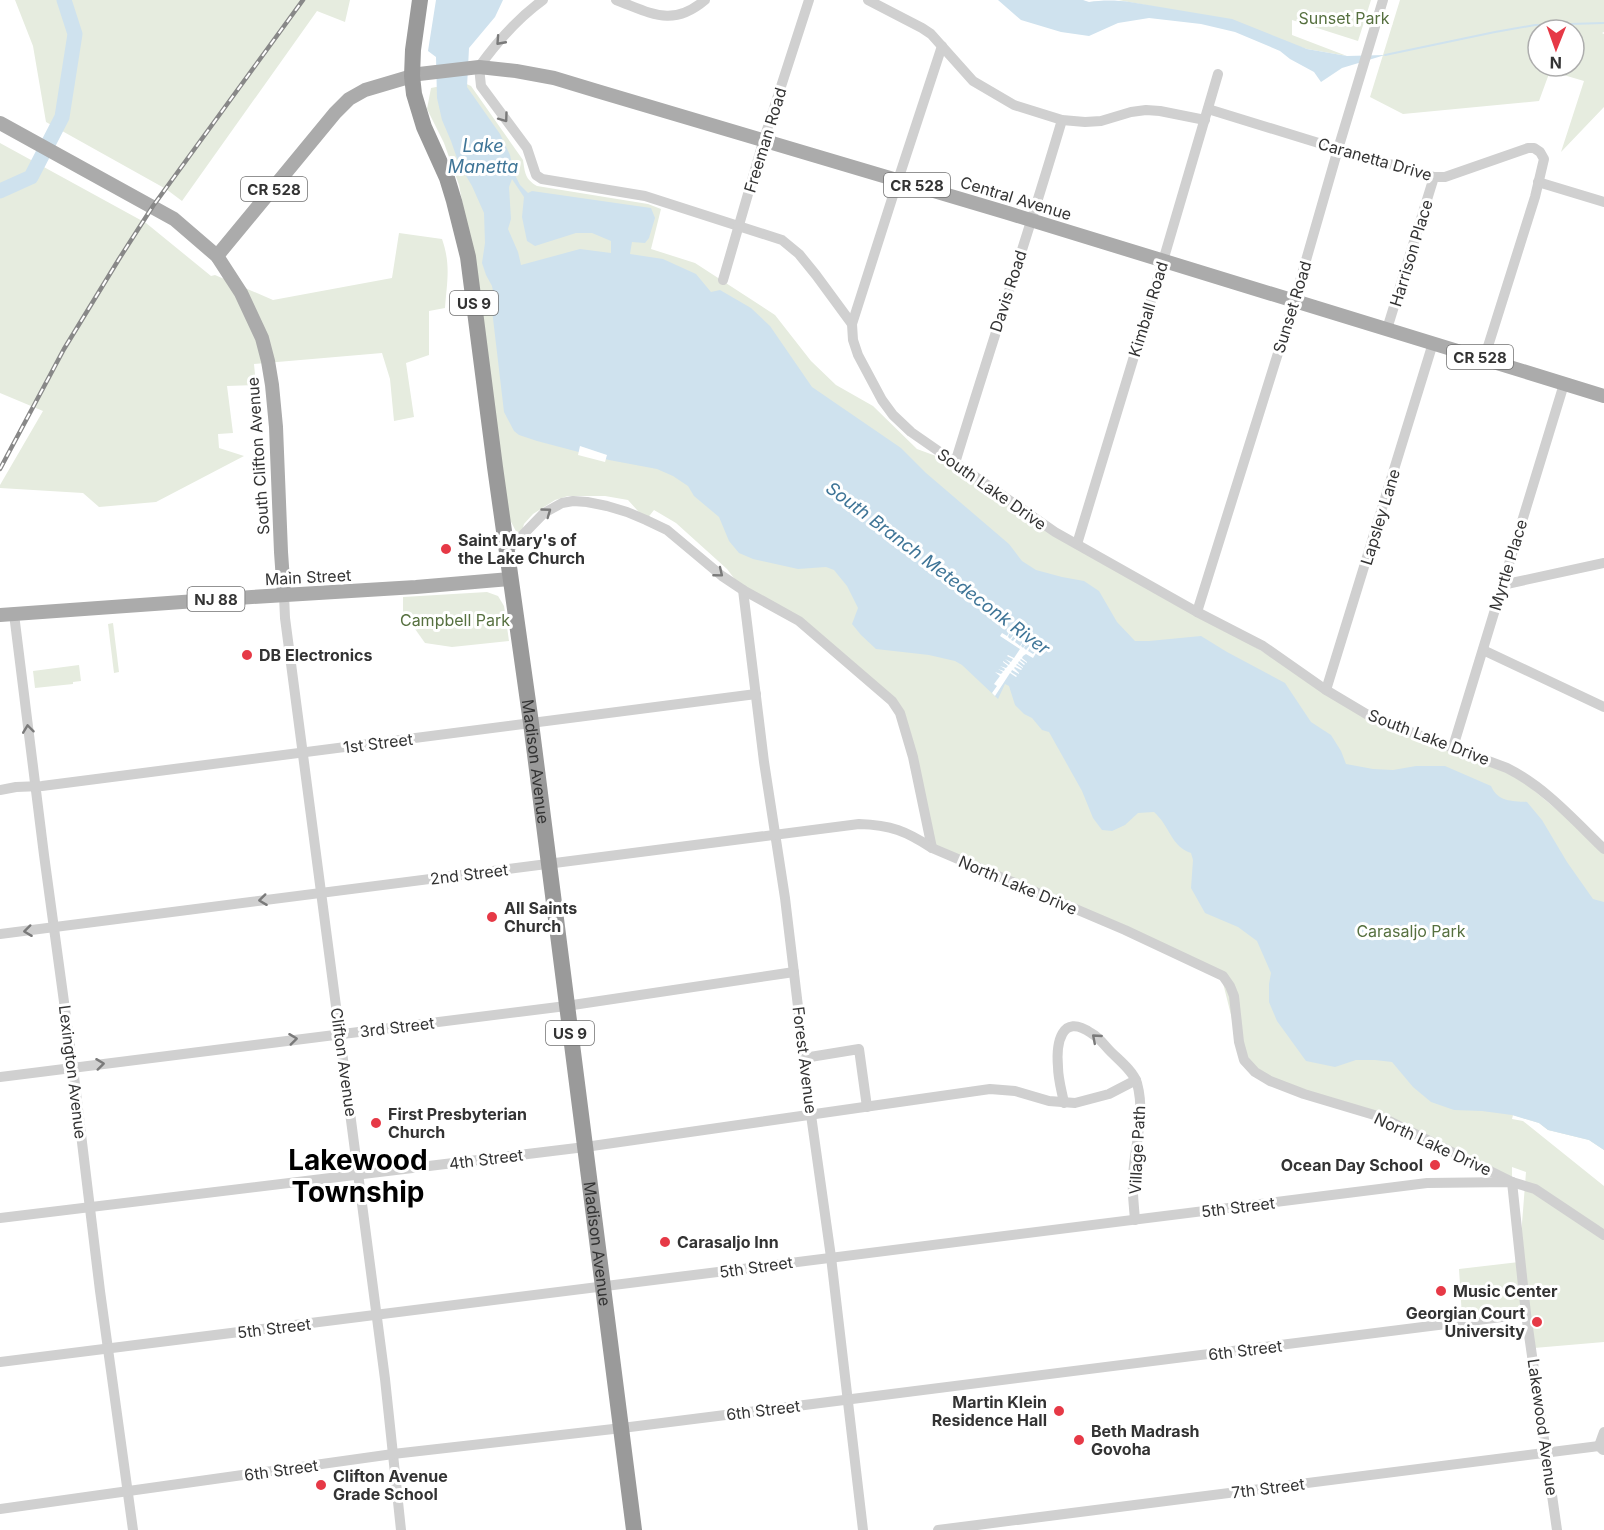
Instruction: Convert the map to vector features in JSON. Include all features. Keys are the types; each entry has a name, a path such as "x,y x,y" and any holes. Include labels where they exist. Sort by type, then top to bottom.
{"highway":[{"name":"Madison Avenue","path":"420,0 413,50 414,94 424,127 447,178 468,257 531,723 634,1530"}],"main road":[{"name":"Central Avenue","path":"414,75 478,67 554,78 1032,220 1604,396"},
{"name":"CR 528","path":"217,256 349,99 365,90 414,75"},
{"name":"South Clifton Avenue","path":"0,123 174,219 217,256 247,304 262,338 273,385 284,595"},
{"name":"Main Street","path":"7,615 510,579"}],"street":[{"path":"478,67 523,15 543,0"},
{"path":"616,0 653,14 671,17 696,8 705,0"},
{"name":"Freeman Road","path":"723,280 764,140 809,0"},
{"name":"Caranetta Drive","path":"868,0 931,34 972,81 1014,105 1062,120 1101,121 1146,110 1206,114 1434,177 1445,177 1516,151 1534,148 1544,159 1484,359"},
{"name":"Sunset Road","path":"1197,612 1294,302 1383,0"},
{"path":"852,324 942,46"},
{"name":"South Lake Drive","path":"478,67 482,86 527,148 536,175 542,179 645,196 782,240 799,254 852,324 853,340 858,355 882,399 893,415 911,432 1055,532 1197,612 1263,646 1326,690 1373,718 1522,775 1540,788 1604,849"},
{"name":"Kimball Road","path":"1077,544 1218,74"},
{"name":"Davis Road","path":"956,463 1062,120"},
{"name":"Harrison Place","path":"1388,329 1434,177"},
{"path":"1538,182 1604,202"},
{"name":"Lapsley Lane","path":"1326,690 1433,343"},
{"name":"Myrtle Place","path":"1453,747 1564,384"},
{"path":"507,553 544,513 562,503 573,501 607,506 668,530 722,576 799,621 892,701 900,713 911,751 932,849"},
{"path":"1502,585 1604,563"},
{"name":"Forest Avenue","path":"743,590 831,1257 864,1530"},
{"name":"Clifton Avenue","path":"284,595 385,1379 401,1530"},
{"name":"Lexington Avenue","path":"7,615 36,787 133,1530"},
{"path":"1483,650 1604,707"},
{"name":"1st Street","path":"0,790 756,694"},
{"name":"2nd Street","path":"0,934 859,824 881,824 912,835 932,849"},
{"name":"North Lake Drive","path":"932,849 1125,930 1213,970 1223,976 1230,986 1234,996 1239,1042 1244,1060 1255,1072 1270,1081 1304,1094 1381,1117 1512,1182 1535,1189 1604,1235"},
{"name":"3rd Street","path":"0,1077 566,1006 794,972"},
{"path":"1065,1103 1058,1068 1059,1042 1062,1033 1069,1026 1077,1026 1092,1033 1136,1080"},
{"path":"804,1058 859,1049 867,1107"},
{"name":"Village Path","path":"972,1092 990,1089 1015,1091 1049,1101 1075,1103 1109,1094 1136,1080 1141,1119 1132,1178 1135,1220"},
{"name":"4th Street","path":"0,1218 585,1147 972,1092"},
{"name":"5th Street","path":"0,1362 1427,1183 1512,1182"},
{"name":"Lakewood Avenue","path":"1512,1182 1527,1314 1557,1530"},
{"name":"6th Street","path":"0,1509 393,1454 622,1428 1527,1314"},
{"path":"1601,1449 1604,1432"},
{"name":"7th Street","path":"938,1530 1546,1452 1601,1449"}],"green space":[{"path":"15,0 350,0 345,22 317,11 182,201 166,189 46,122 33,46"},
{"name":"Sunset Park","path":"1118,0 1371,0 1358,41 1292,20 1292,35 1347,56 1307,49 1183,12"},
{"path":"1400,0 1604,0 1604,32 1602,33 1604,34 1604,107 1561,152 1584,81 1574,78 1586,78 1586,18 1526,18 1526,78 1547,78 1539,101 1403,114 1370,97"},
{"name":"Carasaljo Park","path":"462,82 471,86 523,160 526,175 530,181 537,186 648,204 661,209 651,249 695,263 775,315 811,361 836,385 873,406 917,449 955,463 1055,532 1197,612 1373,718 1507,768 1604,849 1604,1150 1589,1140 1548,1130 1539,1123 1513,1115 1512,1119 1523,1121 1604,1186 1604,1342 1534,1348 1528,1306 1462,1317 1459,1269 1519,1262 1526,1172 1512,1167 1512,1182 1388,1121 1270,1081 1241,1055 1221,975 932,848 900,713 801,623 743,590 727,569 676,523 654,510 646,520 628,500 605,496 568,496 555,500 533,514 524,524 520,539 509,518 469,238 459,185 444,143 427,109 431,88"},
{"path":"0,143 146,223 211,276 215,275 273,300 392,278 399,233 442,239 447,265 445,308 429,311 429,355 406,363 414,417 394,421 390,379 382,353 254,364 256,385 227,386 233,433 218,434 219,448 244,456 156,502 99,507 83,493 0,488 43,411 0,393"},
{"name":"Campbell Park","path":"487,592 498,596 504,606 509,641 452,647 425,643 403,612 403,597"},
{"path":"113,623 119,672 114,673 108,624"},
{"path":"79,665 81,681 35,688 33,671"}],"water":[{"name":"Carasaljo Park","path":"436,0 503,0 495,17 469,48 467,87 500,134 520,185 528,193 532,191 651,208 655,218 649,238 645,243 632,242 630,254 663,259 696,274 711,292 720,290 751,308 770,326 812,387 901,448 926,473 1009,544 1022,561 1036,570 1084,581 1099,591 1117,622 1135,641 1201,636 1285,683 1311,722 1331,735 1346,764 1393,770 1416,766 1445,766 1491,786 1502,798 1527,802 1542,820 1593,899 1604,902 1604,1150 1589,1140 1548,1130 1539,1123 1512,1115 1454,1110 1431,1102 1413,1087 1392,1062 1356,1060 1335,1067 1306,1061 1277,1021 1269,1002 1271,973 1257,941 1238,927 1205,913 1191,888 1193,860 1191,853 1178,845 1154,812 1138,813 1125,825 1112,831 1102,830 1093,818 1082,791 1049,732 1042,730 1032,718 1015,705 1009,686 1005,684 998,699 955,661 929,655 876,649 852,624 858,608 847,586 834,570 826,567 798,569 753,559 739,553 729,541 719,517 694,496 688,486 673,476 657,469 609,460 537,441 514,431 504,412 492,310 495,301 492,286 482,263 485,243 484,213 459,164 442,120 437,98 436,57 428,51","holes":["512,179 524,197 522,217 527,241 535,246 576,233 592,233 611,241 611,253 580,249 521,265 508,229 511,219 509,187"]},
{"path":"998,0 1130,2 1232,19 1307,49 1347,56 1385,55 1342,68 1321,82 1314,72 1280,51 1235,32 1201,24 1149,18 1118,23 1089,36 1061,32 1021,20"}],"pier":[{"path":"580,446 607,455 605,462 578,455"},
{"path":"1010,631 1008,637 1010,639 1015,634 1011,640 1013,641 1017,636 1015,642 1020,646 1024,640 1021,646 1023,648 1027,643 1024,648 1026,650 1030,645 1028,651 1033,654 1038,650 1033,658 1026,654 1023,656 1022,658 1027,663 1021,659 1024,665 1019,661 1018,663 1023,668 1017,664 1022,669 1014,668 1019,674 1012,670 1011,672 1017,676 1010,673 995,696 992,693 997,686 994,684 1000,676 995,672 1001,674 1003,672 998,669 1004,671 1005,669 1000,666 1006,668 1008,666 1003,661 1009,665 1010,663 1005,659 1011,662 1013,659 1007,656 1014,658 1020,649 1000,636 1002,633 1007,636"}],"waterway":[{"name":"South Branch Metedeconk River","path":"0,191 31,177 62,117 75,34 64,0"},
{"path":"1385,55 1535,25 1604,23"}],"railway":[{"path":"0,469 64,349 153,206 303,0"}],"place":[{"name":"Saint Mary's of the Lake Church","path":"446,549"},
{"name":"DB Electronics","path":"247,655"},
{"name":"All Saints Church","path":"492,917"},
{"name":"First Presbyterian Church","path":"376,1123"},
{"name":"Ocean Day School","path":"1435,1165"},
{"name":"Carasaljo Inn","path":"665,1242"},
{"name":"Music Center","path":"1441,1291"},
{"name":"Georgian Court University","path":"1537,1322"},
{"name":"Martin Klein Residence Hall","path":"1059,1411"},
{"name":"Beth Madrash Govoha","path":"1079,1440"},
{"name":"Clifton Avenue Grade School","path":"321,1485"}],"district":[{"name":"Lakewood Township","path":"358,1176"}],"water label":[{"name":"Lake Manetta","path":"483,155"}]}
